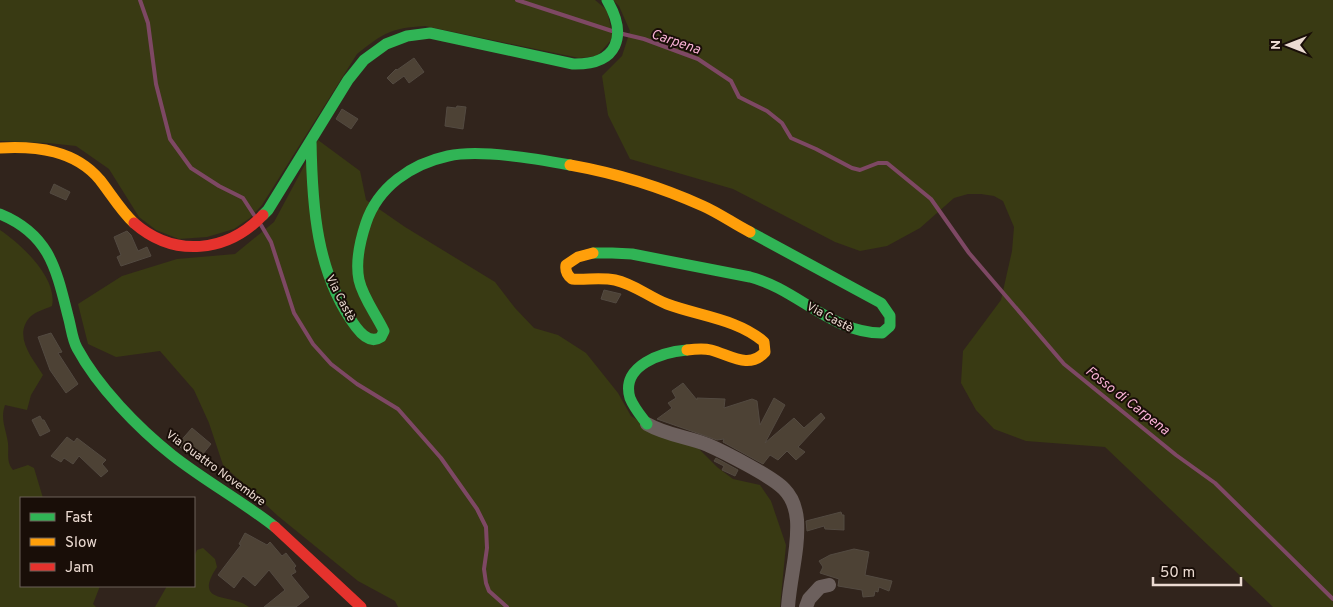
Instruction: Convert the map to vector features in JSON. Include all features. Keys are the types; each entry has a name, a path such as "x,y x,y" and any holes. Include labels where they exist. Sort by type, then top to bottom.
{"street":[{"path":"0,148 30,148 80,161 131,220 146,233 167,243 190,248 209,245 243,233 254,225 268,210 333,102 361,62 389,42 406,36 430,33 573,64 598,62 613,49 617,42 619,28 615,12 608,0"},
{"name":"Via Castè","path":"311,140 311,176 314,211 329,277 352,323 364,336 372,340 378,340 384,331 366,297 358,274 360,244 372,208 380,194 398,176 428,162 450,156 490,155 520,157 575,165 638,181 692,201 791,252 886,307 890,315 891,324 887,330 876,334 865,333 842,324 776,286 757,278 638,255 598,253 577,258 566,265 566,274 572,279 606,278 624,282 666,304 744,329 758,335 764,342 765,352 758,360 738,359 717,351 675,350 641,365 630,377 629,392 634,406 647,424 659,431 708,446 784,488 791,498 797,522 796,548 788,607"},
{"name":"Via Quattro Novembre","path":"0,214 12,219 30,231 51,259 59,280 76,347 105,390 154,440 173,456 272,526 361,607"},
{"path":"806,607 809,599 820,587 829,585"}],"shaded area":[{"path":"0,0 595,0 607,10 613,38 597,56 579,58 425,26 403,28 381,36 357,54 262,205 250,218 234,229 207,237 179,239 156,230 139,217 109,169 76,146 0,141"},
{"path":"613,0 1333,0 1333,607 1273,607 1105,447 1026,441 994,429 976,410 961,383 963,351 1001,300 1012,251 1014,227 1003,201 994,196 981,194 968,194 954,198 920,228 887,246 860,251 835,242 733,189 630,159 608,115 602,76 622,56 630,31 619,6"},
{"path":"318,140 360,171 366,200 405,227 495,282 515,308 534,328 558,335 586,353 618,393 631,416 666,437 699,449 717,467 733,479 760,485 771,501 786,545 780,607 398,607 395,601 358,581 278,516 223,465 209,423 194,390 160,351 116,357 88,344 78,304 122,276 177,259 235,254 274,222"},
{"path":"0,230 18,244 44,273 52,295 52,306 30,317 25,324 23,332 26,347 43,375 31,395 27,410 5,405 3,415 11,467 13,470 28,465 34,468 43,497 20,497 20,587 100,587 93,604 96,607 0,607"},
{"path":"203,548 215,559 217,567 210,579 209,587 211,593 249,607 155,607 166,587 195,587 195,555 197,550"}],"building":[{"path":"414,58 424,72 409,83 404,76 393,84 387,78 396,69"},
{"path":"457,106 466,107 463,129 445,126 447,107 456,108"},
{"path":"342,109 358,119 351,129 336,119"},
{"path":"54,184 70,192 66,200 50,193"},
{"path":"127,231 131,235 138,251 147,247 151,256 121,266 117,257 121,255 114,237"},
{"path":"604,290 621,294 616,303 601,299"},
{"path":"51,333 62,352 58,353 78,384 66,393 50,370 38,337"},
{"path":"683,383 697,400 697,398 725,399 724,408 752,399 757,401 760,425 774,398 785,405 765,443 794,418 804,428 821,413 825,418 798,447 805,452 796,460 787,451 778,460 770,455 763,464 723,442 724,439 717,440 657,419 672,408 668,403 676,398 672,391"},
{"path":"40,416 50,431 40,436 32,420"},
{"path":"192,428 211,444 198,460 178,444"},
{"path":"67,437 74,442 77,438 106,460 102,464 108,471 101,477 79,456 73,464 64,458 61,462 51,456"},
{"path":"716,458 738,470 735,476 722,470 724,466 714,461"},
{"path":"841,512 844,515 844,530 825,529 824,526 807,531 806,521"},
{"path":"245,533 267,545 270,542 282,556 286,553 296,566 294,568 296,572 291,575 309,597 296,607 264,607 285,590 269,570 255,586 243,576 234,588 218,575 241,545 239,544"},
{"path":"854,549 869,552 865,575 892,581 889,591 879,587 878,592 875,591 874,596 863,597 862,590 838,586 839,579 820,573 823,567 819,561 830,555"}],"waterway":[{"path":"140,0 148,23 156,84 170,139 191,168 219,186 243,198 254,215"},
{"name":"Carpena","path":"517,0 612,31"},
{"name":"Fosso di Carpena","path":"623,34 644,39 698,59 731,81 739,97 767,111 782,123 791,138 852,168 860,170 878,163 887,163 931,199 969,253 1064,364 1176,455 1215,483 1333,599"},
{"path":"261,225 271,242 294,313 313,344 331,364 357,384 398,409 441,458 477,509 486,527 487,548 484,569 486,583 489,591 507,607"}],"traffic: fast":[{"path":"263,215 268,210 348,80 364,60 386,44 407,36 430,33 573,64 588,63 609,54 615,46 617,25 607,0"},
{"path":"311,140 315,214 324,262 332,285 356,327 367,338 374,340 381,337 384,331 361,287 358,273 359,251 371,210 387,188 409,171 421,165 448,156 461,154 492,154 570,165"},
{"path":"0,214 30,232 48,254 59,283 75,344 107,392 133,420 172,455 275,527"},
{"path":"593,253 632,254 750,277 783,291 846,326 882,333 890,326 890,316 881,303 750,232"},
{"path":"647,424 630,398 629,387 631,377 637,369 656,357 687,350"}],"traffic: slow":[{"path":"0,148 41,149 67,156 79,162 100,180 120,208 134,223"},
{"path":"570,165 621,176 671,193 709,209 750,232"},
{"path":"593,253 578,257 566,265 567,273 572,279 604,279 622,282 667,304 742,328 764,342 765,352 759,357 746,361 708,349 687,350"}],"traffic: jam":[{"path":"134,223 166,242 183,246 200,246 217,243 233,237 249,228 263,215"},
{"path":"275,527 361,607"}]}
